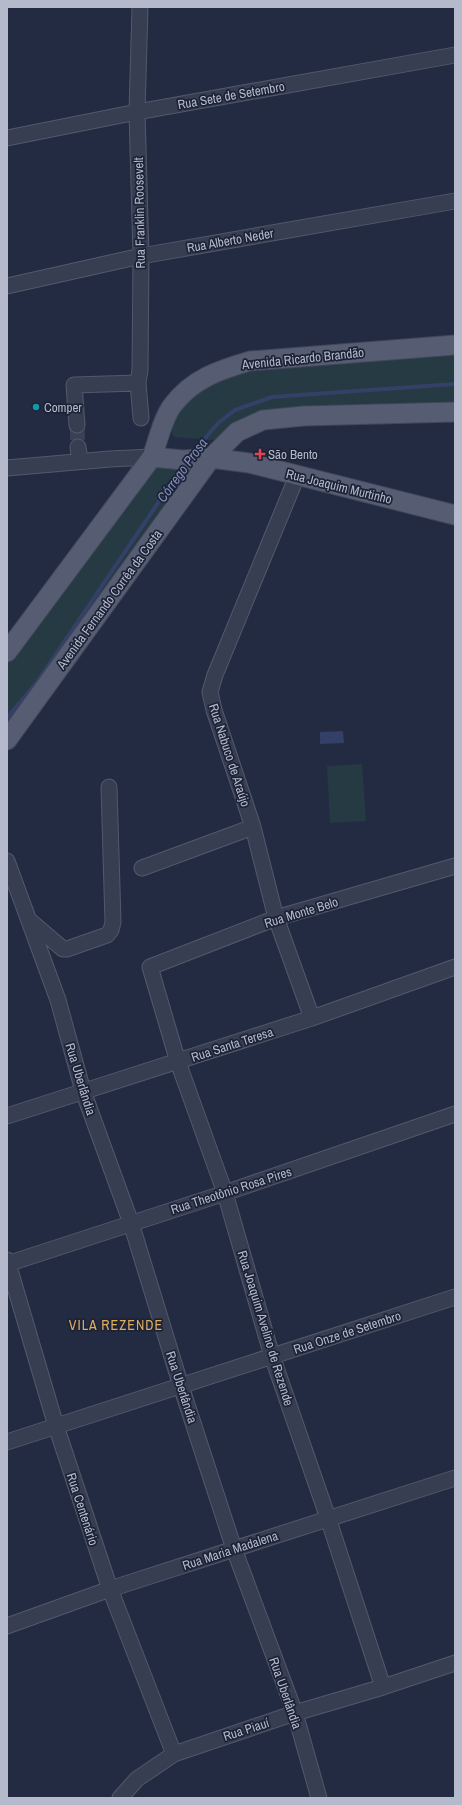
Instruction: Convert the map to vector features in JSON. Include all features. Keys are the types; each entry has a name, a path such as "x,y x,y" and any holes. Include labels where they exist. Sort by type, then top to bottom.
{"main road":[{"name":"Avenida Ricardo Brandão","path":"156,458 162,428 172,406 196,381 219,370 250,361 455,345"},
{"path":"204,459 237,432 263,420 304,416 455,412"},
{"name":"Rua Joaquim Murtinho","path":"156,458 183,460 204,459 249,463 455,515"},
{"path":"7,652 156,458"},
{"name":"Avenida Fernando Corrêa da Costa","path":"7,740 204,459"}],"street":[{"name":"Rua Franklin Roosevelt","path":"140,7 137,112 141,256 140,370 138,383 141,418"},
{"name":"Rua Sete de Setembro","path":"7,138 137,112 455,55"},
{"name":"Rua Alberto Neder","path":"7,286 141,256 455,201"},
{"path":"77,425 74,386 138,383"},
{"name":"Rua Joaquim Murtinho","path":"7,468 79,454 156,458"},
{"name":"Rua Nabuco de Araújo","path":"297,476 215,675 210,692 214,710 254,827 276,918 312,1018"},
{"path":"28,919 63,949 107,935 111,930 114,922 109,787"},
{"path":"142,868 254,827"},
{"name":"Rua Uberlândia","path":"7,861 58,1000 83,1091 131,1223 181,1386 234,1549 295,1713 319,1798"},
{"name":"Rua Monte Belo","path":"150,967 276,918 455,866"},
{"name":"Rua Joaquim Avelino de Rezende","path":"150,967 178,1062 225,1193 272,1356 384,1687"},
{"name":"Rua Santa Teresa","path":"7,1116 312,1018 455,967"},
{"name":"Rua Theotônio Rosa Pires","path":"7,1262 225,1193 455,1114"},
{"name":"Rua Centenário","path":"7,1262 56,1426 110,1589 174,1754"},
{"name":"Rua Onze de Setembro","path":"7,1442 455,1297"},
{"name":"Rua Maria Madalena","path":"7,1626 110,1589 455,1478"},
{"name":"Rua Piauí","path":"120,1798 136,1779 174,1754 295,1713 384,1687 455,1663"}],"shaded area":[{"path":"455,350 455,402 291,410 218,439 211,440 174,437 170,428 179,411 200,390 251,366"},
{"path":"152,457 211,458 7,740 7,652"},
{"path":"362,764 366,821 330,823 327,766"}],"water":[{"path":"343,731 344,743 320,744 320,732"}],"waterway":[{"name":"Córrego Prosa","path":"193,453 218,423 235,410 272,397 455,384"},
{"name":"Córrego Prosa","path":"7,718 37,682 183,466"}],"tunnel":[{"path":"77,425 78,447"}],"place":[{"name":"Comper","path":"36,407"},
{"name":"São Bento","path":"260,454"}],"district":[{"name":"VILA REZENDE","path":"116,1325"}]}
